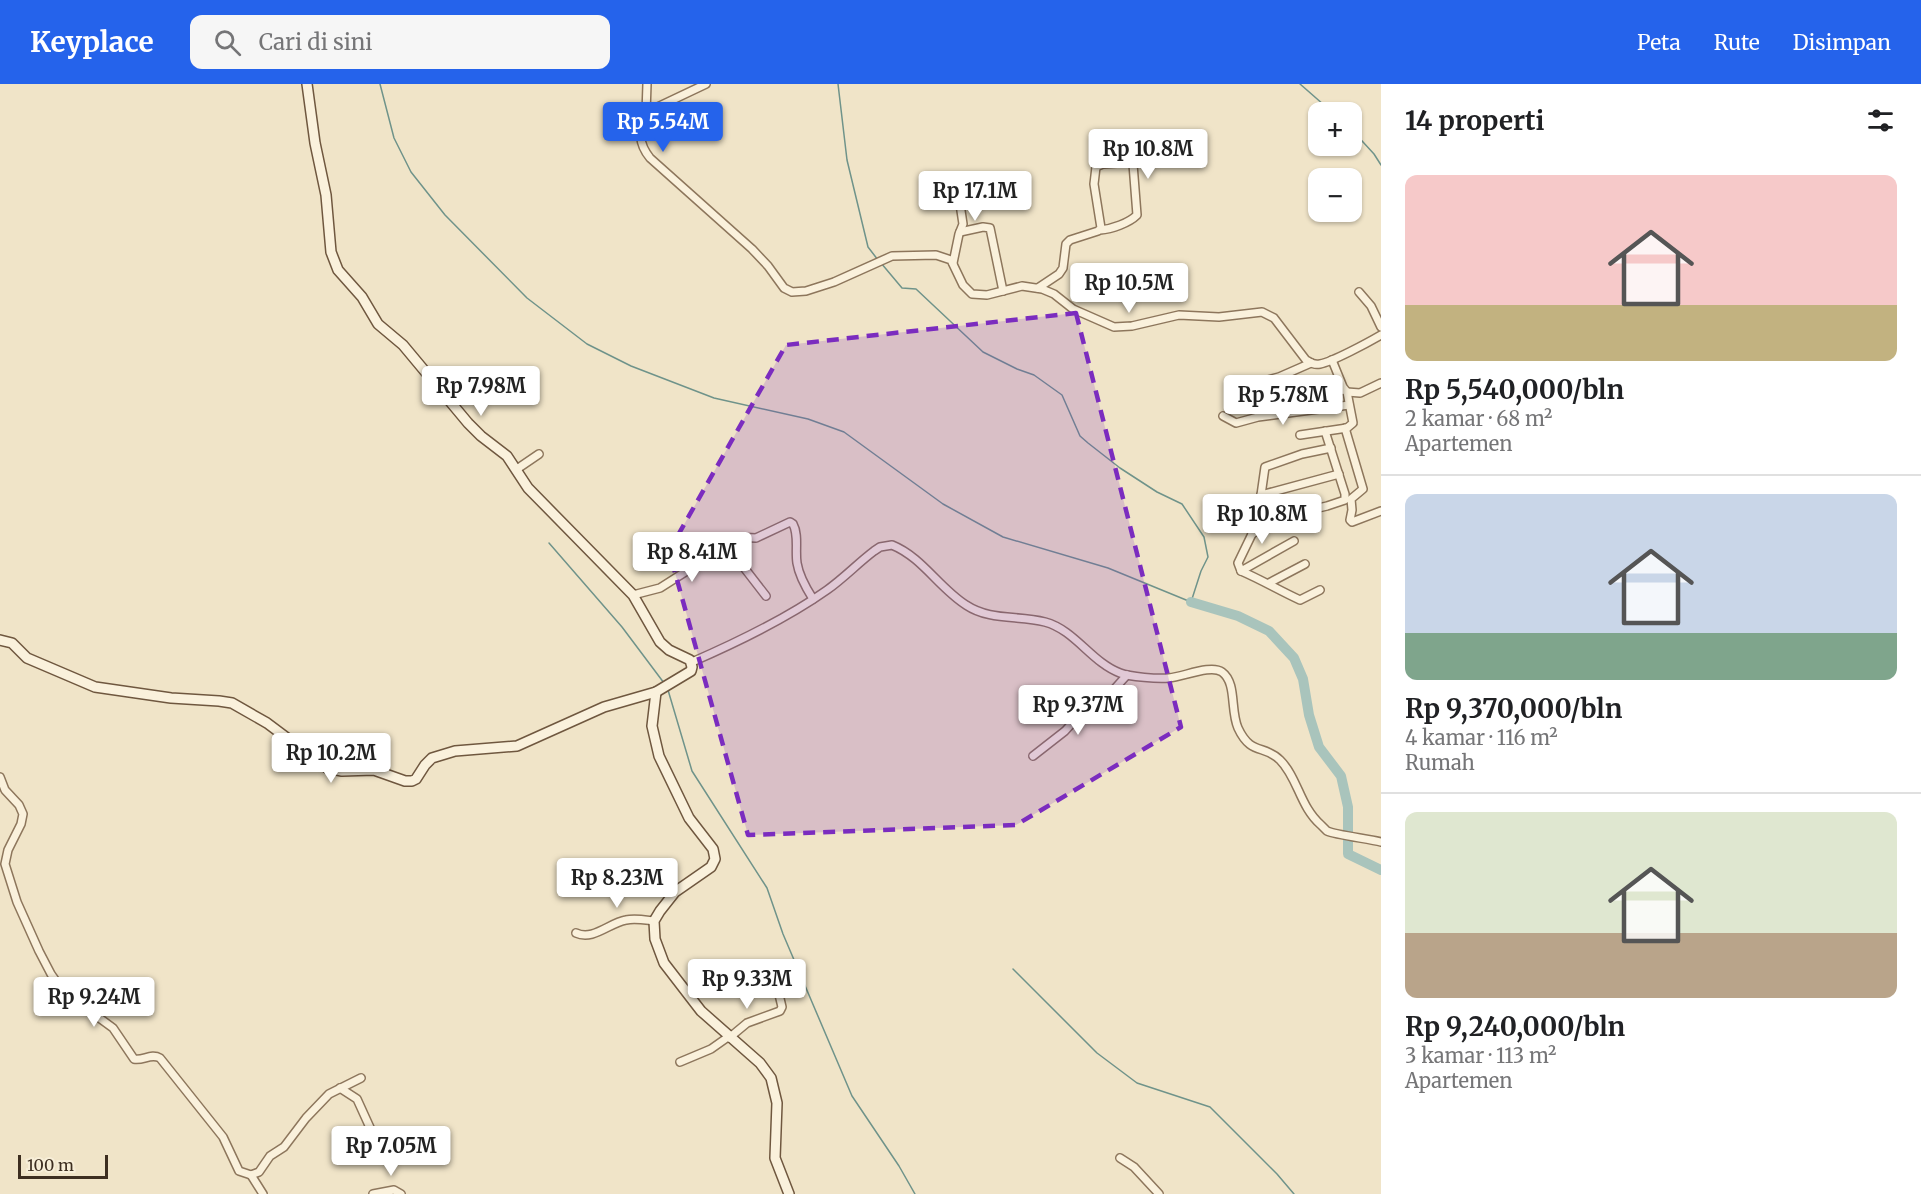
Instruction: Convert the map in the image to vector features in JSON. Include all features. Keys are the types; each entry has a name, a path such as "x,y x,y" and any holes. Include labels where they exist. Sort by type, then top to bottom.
{"street":[{"path":"307,84 315,144 326,195 331,252 338,270 362,297 378,324 403,345 473,429 503,452 532,492 633,596 660,642 669,650 687,657 692,662"},
{"path":"647,84 640,139 646,153 759,256 789,291 795,293 806,291 845,278 896,256 936,255 947,258 953,263 963,285 972,294 987,295 1022,286 1038,288 1054,294 1073,309 1114,327 1132,326 1179,315 1219,317 1263,312 1274,318 1311,363"},
{"path":"645,113 706,84"},
{"path":"1038,288 1059,274 1063,268 1067,242 1118,225 1132,219 1137,214 1135,179 1131,162 1096,166 1094,184 1102,225 1100,230"},
{"path":"953,263 963,224 960,203 964,192 964,179"},
{"path":"960,232 983,227 990,228 1003,291"},
{"path":"1359,292 1371,306 1381,327"},
{"path":"1260,382 1288,374 1311,363 1322,364 1381,335"},
{"path":"1300,435 1345,428 1353,423 1346,391 1332,360"},
{"path":"1297,398 1346,391 1360,393 1381,383"},
{"path":"1223,416 1236,423 1258,417 1349,405"},
{"path":"1345,428 1363,489 1351,500 1350,520 1353,522 1381,511"},
{"path":"1252,534 1284,516 1345,500 1325,431"},
{"path":"1320,590 1300,600 1241,571 1238,563 1252,534 1254,524 1252,513 1261,495 1265,467 1302,454 1330,448"},
{"path":"517,469 539,454"},
{"path":"1261,495 1339,474"},
{"path":"633,596 660,588 704,560 734,537 761,537 791,522 796,529 799,571 813,599"},
{"path":"1241,571 1294,541"},
{"path":"725,543 766,596"},
{"path":"692,662 754,633 813,599 874,551 880,547 892,545 919,562 946,590 970,608 989,615 1045,622 1059,628 1104,664 1127,675 1171,678 1217,669 1223,673 1231,686 1234,718 1246,741 1251,746 1280,760 1308,812 1328,831 1381,842"},
{"path":"1269,583 1305,564"},
{"path":"0,640 12,643 27,658 95,687 171,698 231,703 267,723 327,768 342,771 374,770 405,780 416,779 428,761 446,753 517,746 604,707 663,688 691,671 692,662"},
{"path":"1033,756 1108,696 1127,675"},
{"path":"663,688 652,726 656,746 689,818 713,849 715,859 711,867 675,892 660,911 654,921 657,949 666,968 701,1011 760,1063 771,1078 777,1103 775,1158 789,1194"},
{"path":"0,777 5,790 19,805 22,814 21,824 8,850 6,868 23,917 51,974 72,998 113,1028 134,1059 140,1060 153,1056 160,1058 223,1137 239,1171 250,1175 263,1194"},
{"path":"576,933 583,936 589,935 627,920 654,921"},
{"path":"680,1062 716,1046 747,1023 780,1011 782,1007 777,986"},
{"path":"250,1175 259,1172 270,1156 284,1147 325,1097 361,1078"},
{"path":"340,1089 357,1099 372,1132"},
{"path":"1120,1158 1134,1167 1159,1194"},
{"path":"373,1194 394,1190 401,1194"}],"highlighted area":[{"path":"1076,313 1181,727 1016,825 748,835 669,551 786,345"}],"waterway":[{"path":"380,84 394,138 411,172 445,215 527,298 587,344 631,366 714,398 808,419 844,432 943,504 1003,537 1108,568 1191,602 1208,557 1204,537 1182,504 1157,492 1120,468 1088,443 1080,436 1062,395 1034,375 983,352 916,289 902,288 881,263"},
{"path":"838,84 847,160 868,247 878,260"},
{"path":"1300,84 1321,102"},
{"path":"1362,141 1381,165"},
{"path":"549,543 622,627 664,683"},
{"path":"1191,602 1238,616 1269,631 1294,658 1303,679 1309,715 1319,747 1341,776 1348,807 1348,854 1381,870"},
{"path":"668,690 692,771 767,888 783,934 852,1096 915,1194"},
{"path":"1013,969 1097,1053 1137,1083 1210,1107 1294,1194"}]}
